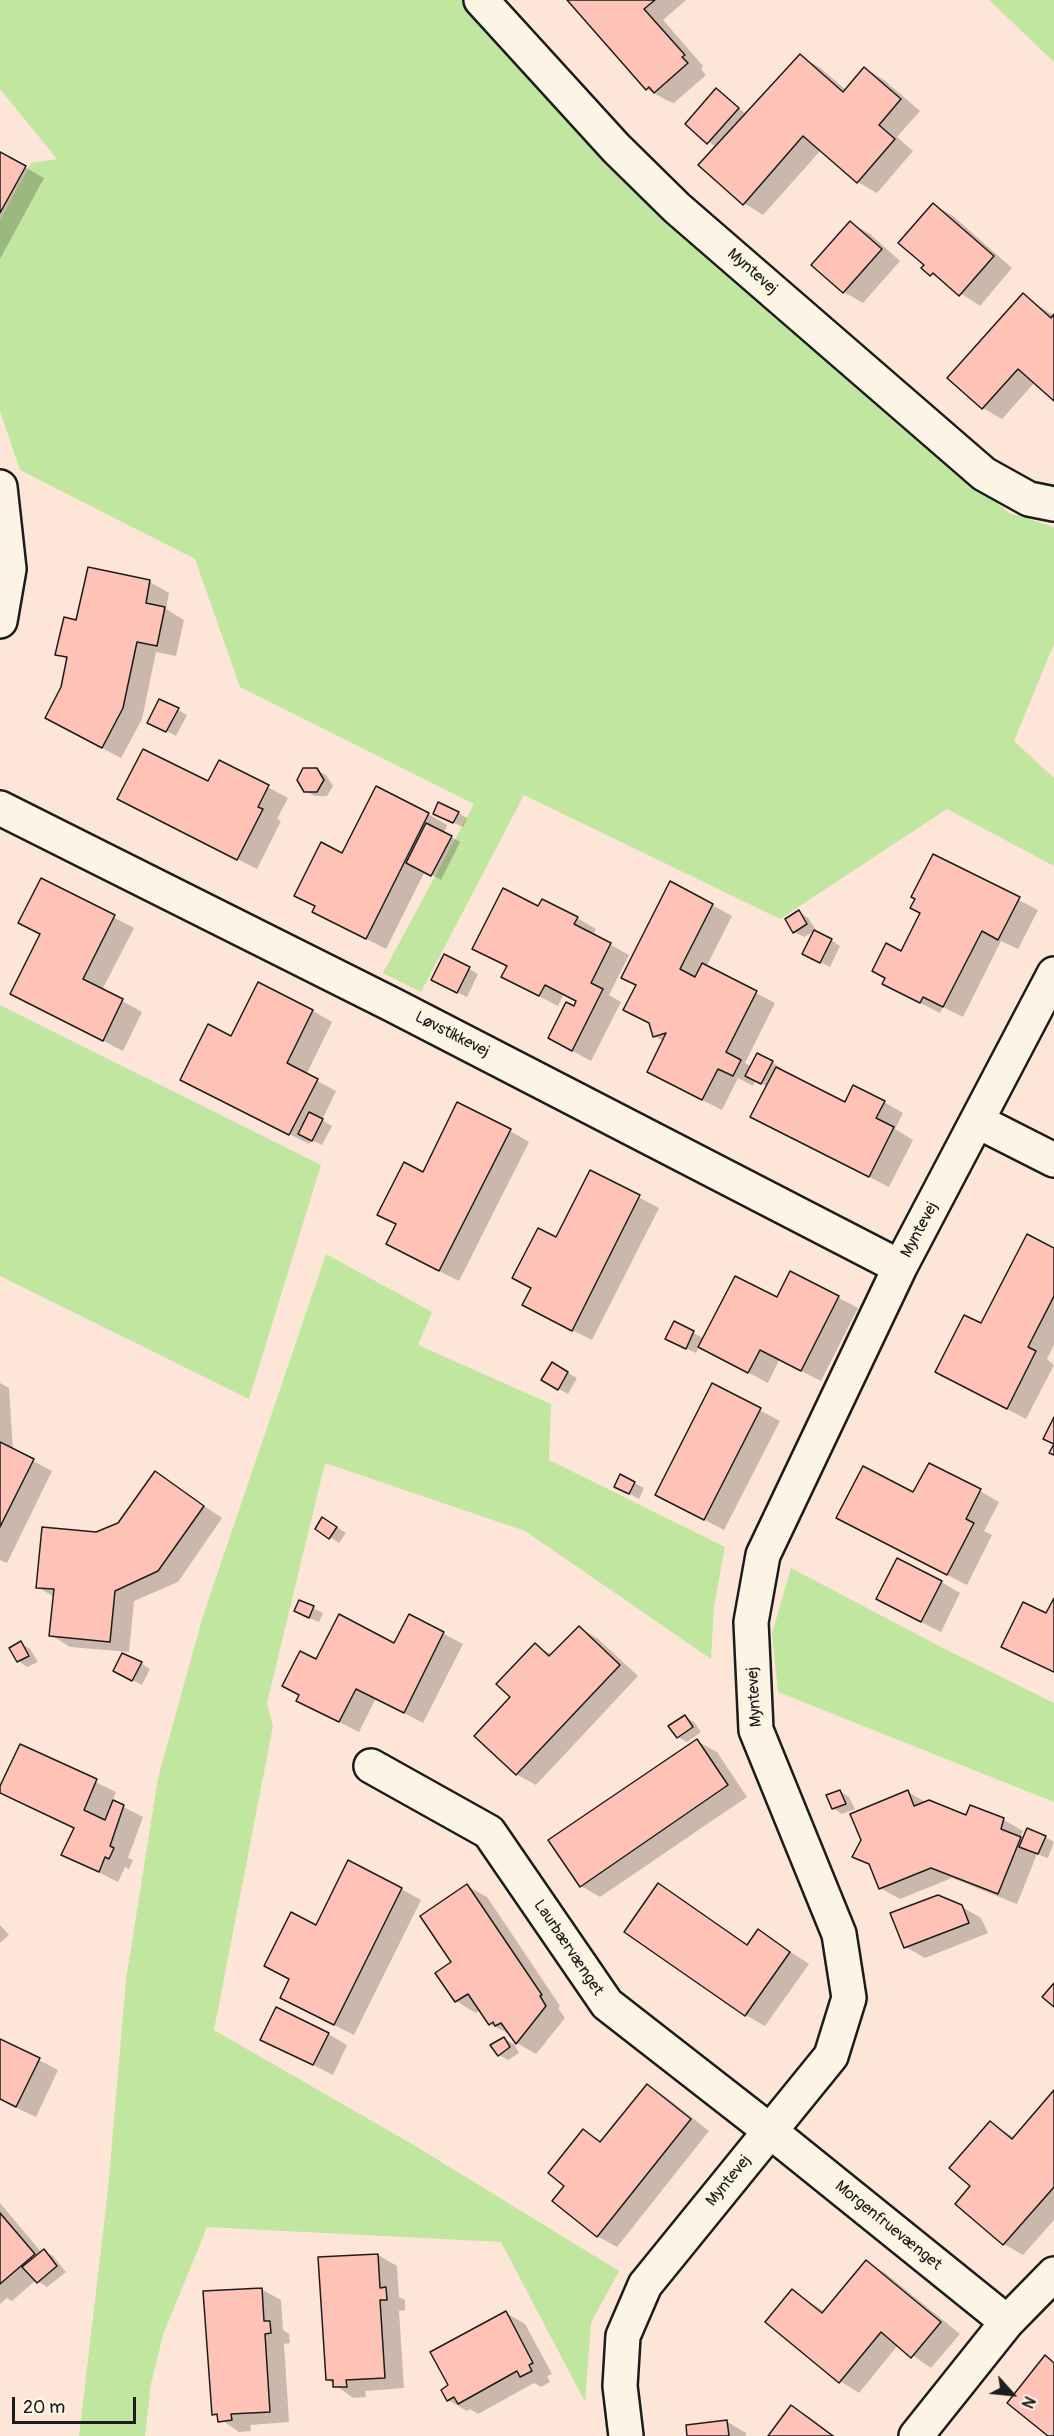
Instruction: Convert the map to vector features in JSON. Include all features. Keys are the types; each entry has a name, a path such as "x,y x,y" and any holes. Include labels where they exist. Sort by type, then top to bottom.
{"street":[{"name":"Myntevej","path":"481,0 616,148 677,208 984,474 1029,499 1054,504"},
{"path":"0,487 9,568 0,621"},
{"name":"Løvstikkevej","path":"0,808 393,1005 900,1267"},
{"name":"Myntevej","path":"626,2436 620,2386 623,2336 645,2285 831,2056 849,1998 838,1934 756,1730 751,1622 763,1555 900,1267 1054,974"},
{"path":"977,1121 1054,1160"},
{"name":"Laurbærvænget","path":"371,1766 489,1832 607,2004 770,2131"},
{"name":"Morgenfruevænget","path":"770,2131 1007,2322"},
{"path":"916,2436 1007,2322 1054,2274"}],"green space":[{"path":"0,0 467,0 633,188 1009,513 1054,527 1054,644 1014,741 1054,778 1054,866 947,809 780,919 524,795 421,992 383,973 474,804 240,687 195,559 20,470 0,411 0,220 31,163 57,159 0,89"},
{"path":"989,0 1054,0 1054,62"},
{"path":"0,1005 321,1165 249,1399 0,1276"},
{"path":"326,1254 432,1312 418,1345 551,1404 549,1460 725,1547 714,1606 711,1659 525,1531 325,1463 267,1703 273,1726 214,2030 417,2147 619,2271 591,2323 585,2402 501,2242 207,2227 163,2335 151,2384 145,2436 79,2436 108,2190 126,1980 158,1778 203,1616"},
{"path":"791,1568 1054,1703 1054,1802 778,1692 772,1633"}],"building":[{"path":"567,0 655,0 644,9 685,55 682,57 688,63 654,93 649,87 646,90"},
{"path":"800,54 843,92 864,67 901,99 879,125 895,139 857,183 803,136 743,205 698,165"},
{"path":"716,88 739,108 707,144 685,124"},
{"path":"0,152 26,166 0,213"},
{"path":"933,203 994,256 959,296 933,273 930,276 921,268 924,265 898,243"},
{"path":"850,221 882,249 843,293 811,265"},
{"path":"1023,293 1051,318 1054,314 1054,401 1018,369 982,409 947,378"},
{"path":"88,567 150,580 146,603 165,607 157,646 137,642 123,708 102,748 45,718 61,687 67,657 55,655 64,617 76,620"},
{"path":"159,699 179,708 166,732 147,723"},
{"path":"143,749 208,781 219,760 269,785 258,807 263,809 237,860 117,799"},
{"path":"303,768 317,768 324,780 317,792 304,792 297,780"},
{"path":"376,786 429,813 366,939 312,912 315,906 294,896 321,842 342,853"},
{"path":"438,802 459,812 453,823 433,814"},
{"path":"426,823 452,836 431,876 406,863"},
{"path":"933,854 1020,897 998,940 982,931 943,1007 923,997 920,1003 882,984 885,978 872,971 886,943 901,951 920,913 910,908 915,899 911,897"},
{"path":"41,878 115,915 83,979 123,999 103,1041 10,994 40,934 18,923"},
{"path":"670,881 713,904 680,969 695,977 702,963 757,991 726,1052 741,1060 733,1076 718,1069 702,1100 647,1072 666,1033 653,1037 649,1023 623,1010 636,985 621,978"},
{"path":"503,888 538,906 542,899 578,917 574,924 611,943 591,983 603,989 572,1051 548,1038 566,1002 574,1006 576,1001 545,985 539,996 501,977 507,966 472,949"},
{"path":"799,910 807,924 793,933 785,919"},
{"path":"814,930 832,939 820,963 802,954"},
{"path":"444,954 470,967 457,993 431,980"},
{"path":"258,982 313,1010 287,1063 318,1079 289,1135 180,1080 208,1024 231,1036"},
{"path":"757,1053 773,1061 761,1084 745,1076"},
{"path":"776,1067 845,1102 853,1085 885,1101 876,1118 894,1127 869,1177 750,1117"},
{"path":"457,1102 511,1129 439,1271 386,1244 396,1224 377,1215 404,1162 423,1172"},
{"path":"309,1112 323,1119 312,1141 298,1134"},
{"path":"590,1170 640,1195 572,1331 522,1305 531,1288 512,1278 538,1228 556,1237"},
{"path":"1027,1234 1054,1248 1054,1296 1028,1347 1036,1351 1007,1409 935,1372 964,1315 981,1323"},
{"path":"790,1271 839,1296 801,1371 760,1350 748,1373 698,1347 735,1276 777,1297"},
{"path":"674,1321 694,1331 686,1349 665,1339"},
{"path":"552,1362 568,1372 558,1390 541,1380"},
{"path":"712,1383 761,1408 704,1520 655,1495"},
{"path":"1054,1417 1054,1444 1043,1439"},
{"path":"0,1442 34,1459 0,1527"},
{"path":"1054,1444 1054,1455 1049,1453"},
{"path":"929,1463 981,1489 966,1519 974,1523 947,1575 836,1518 863,1466 913,1492"},
{"path":"155,1471 204,1506 158,1571 115,1591 110,1642 49,1636 54,1589 36,1588 42,1527 96,1532 118,1523"},
{"path":"620,1474 635,1482 629,1494 614,1487"},
{"path":"322,1517 337,1527 329,1539 315,1529"},
{"path":"897,1558 942,1581 921,1622 876,1599"},
{"path":"1054,1598 1054,1672 1001,1647 1023,1602 1046,1613"},
{"path":"299,1600 314,1606 309,1618 294,1611"},
{"path":"339,1614 394,1643 409,1614 444,1632 404,1713 356,1689 339,1722 296,1701 299,1695 282,1686 300,1651 316,1659"},
{"path":"579,1626 620,1665 516,1775 474,1736 510,1697 496,1684 535,1643 549,1656"},
{"path":"21,1641 29,1656 17,1662 9,1648"},
{"path":"122,1653 142,1662 132,1681 113,1671"},
{"path":"685,1715 693,1727 677,1738 668,1726"},
{"path":"697,1739 728,1785 580,1887 548,1840"},
{"path":"20,1744 97,1779 84,1810 105,1820 113,1800 124,1805 110,1846 114,1848 109,1859 105,1857 99,1872 61,1855 74,1828 0,1793 0,1786"},
{"path":"840,1790 846,1804 832,1809 826,1795"},
{"path":"908,1790 914,1806 929,1800 966,1815 970,1805 1004,1818 1001,1829 1021,1837 998,1894 931,1868 879,1889 869,1864 852,1857 861,1840 850,1814"},
{"path":"1027,1828 1046,1836 1038,1854 1019,1847"},
{"path":"348,1860 402,1888 334,2025 280,1998 289,1979 264,1966 291,1912 316,1925"},
{"path":"658,1883 747,1945 758,1929 790,1952 745,2016 624,1932"},
{"path":"467,1884 542,1995 540,1996 546,2006 516,2044 501,2023 495,2026 493,2022 489,2025 468,1994 455,2002 435,1973 451,1962 420,1916"},
{"path":"938,1895 962,1905 969,1923 904,1948 890,1913"},
{"path":"1054,1983 1054,2007 1042,1997"},
{"path":"276,2007 329,2033 313,2065 260,2040"},
{"path":"504,2037 510,2047 498,2056 490,2045"},
{"path":"0,2039 40,2058 16,2107 0,2099"},
{"path":"647,2084 691,2119 597,2237 552,2201 564,2186 548,2173 583,2129 600,2142"},
{"path":"1054,2090 1054,2187 1003,2245 955,2204 970,2186 949,2168 990,2121 1012,2139"},
{"path":"0,2213 35,2254 0,2284"},
{"path":"44,2249 57,2266 37,2283 22,2267"},
{"path":"378,2254 380,2288 386,2287 387,2300 380,2300 385,2378 346,2380 347,2387 333,2387 333,2380 326,2380 318,2257"},
{"path":"866,2260 941,2322 911,2358 881,2332 839,2383 765,2322 792,2289 822,2313"},
{"path":"262,2288 264,2321 270,2321 271,2333 265,2334 270,2412 231,2414 232,2420 218,2422 217,2414 212,2415 203,2291"},
{"path":"506,2311 533,2363 529,2365 532,2371 520,2377 517,2371 458,2404 454,2397 447,2401 441,2390 448,2385 430,2352"},
{"path":"1045,2355 1054,2363 1054,2436 1048,2436 1007,2403"},
{"path":"791,2405 833,2436 768,2436"},
{"path":"727,2420 729,2436 687,2436 686,2425"}]}
